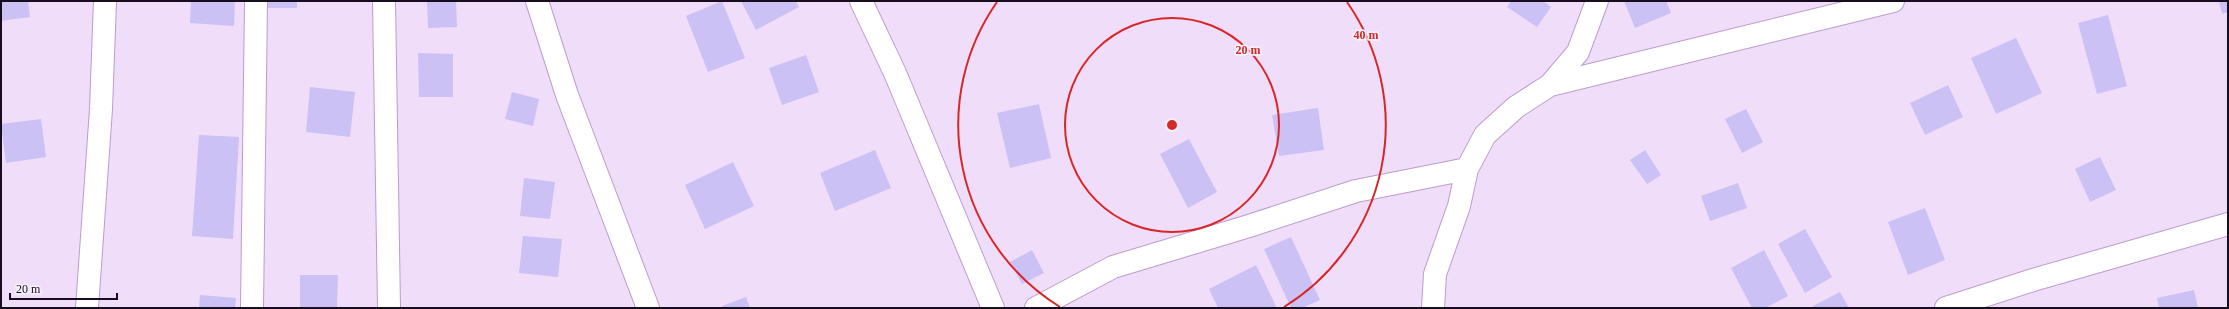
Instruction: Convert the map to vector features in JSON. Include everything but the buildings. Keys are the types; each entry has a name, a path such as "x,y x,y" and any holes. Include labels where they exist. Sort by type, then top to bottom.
{"street":[{"path":"87,308 101,109 105,1"},
{"path":"252,308 256,1"},
{"path":"384,1 389,308"},
{"path":"537,1 567,95 648,308"},
{"path":"861,1 895,73 993,308"},
{"path":"1433,308 1435,274 1459,206 1467,170 1485,135 1516,107 1550,85 1578,52 1597,1"},
{"path":"1550,85 1892,1"},
{"path":"1036,308 1113,267 1356,191 1467,170"},
{"path":"1946,308 2033,280 2228,224"}]}
